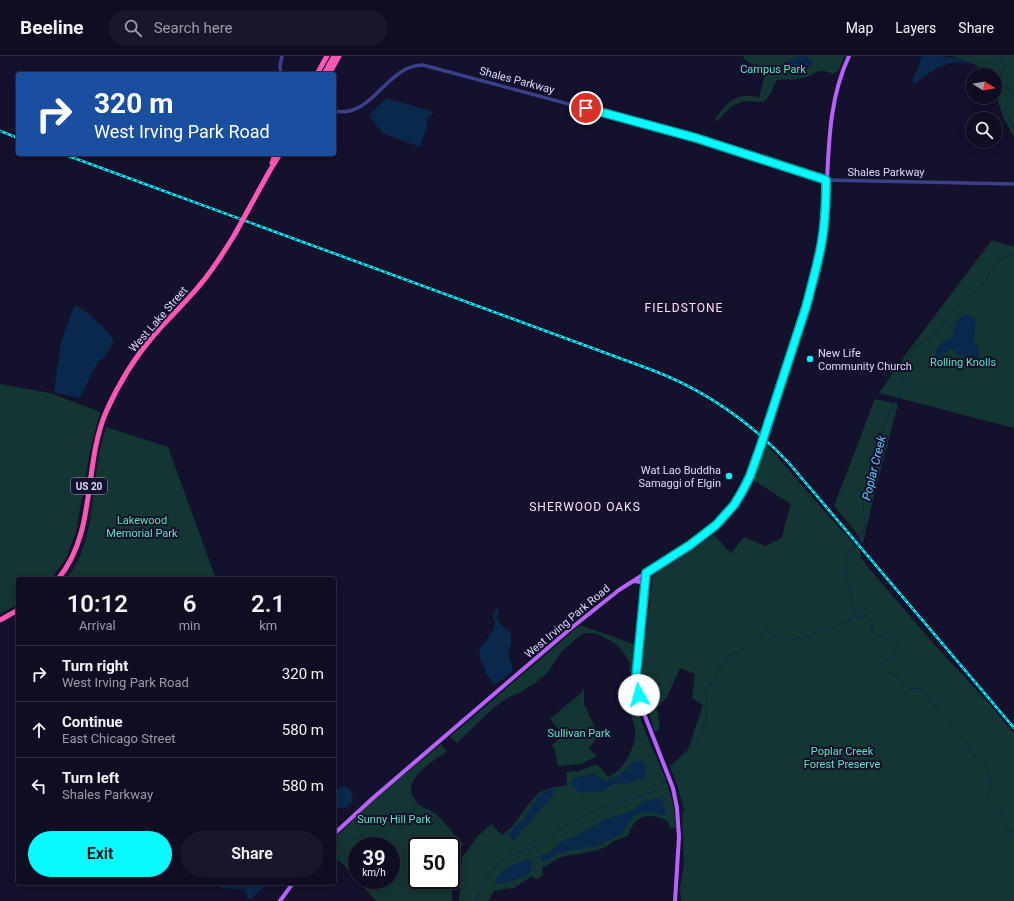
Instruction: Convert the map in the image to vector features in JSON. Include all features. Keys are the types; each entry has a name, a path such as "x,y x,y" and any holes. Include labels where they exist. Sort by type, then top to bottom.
{"highway":[{"path":"318,72 327,56"},
{"path":"325,72 334,56"},
{"path":"330,72 339,56"},
{"name":"West Lake Street","path":"268,172 274,156"},
{"name":"West Lake Street","path":"59,577 71,559 82,530 92,462 96,443 106,412 128,372 146,346 219,261 268,172 279,156"},
{"path":"0,620 16,611"}],"main road":[{"name":"West Irving Park Road","path":"336,832 373,798 570,629 619,590 690,545 716,525 734,505 750,476 806,307 820,250 833,105 837,87 849,56"},
{"path":"646,573 636,677 643,711 673,788 677,808 679,837 675,901"},
{"path":"634,580 640,581 645,587"},
{"path":"280,901 292,885"}],"street":[{"path":"281,72 280,66 282,56"},
{"name":"Shales Parkway","path":"336,111 345,112 360,107 401,71 414,66 423,65 696,138 826,180 1014,184"}],"green space":[{"name":"Campus Park","path":"744,56 845,56 838,71 833,74 820,71 808,77 777,80 767,99 762,102 740,102 727,110 717,121 715,119 719,113 729,103 739,97 752,96 759,98 764,78 756,66 743,59"},
{"path":"953,56 1014,56 1014,137 1004,119 999,104 1002,104 1002,68 979,68 976,65"},
{"name":"Rolling Knolls","path":"992,240 1014,247 1014,428 879,393 909,350"},
{"path":"0,384 50,393 100,412 90,451 76,532 66,559 52,577 16,577 16,605 0,614"},
{"path":"875,399 898,404 874,495 863,544 855,531 834,506"},
{"name":"Lakewood Memorial Park","path":"106,427 168,447 215,577 68,577 75,567 86,538 90,522 98,460"},
{"name":"Poplar Creek Forest Preserve","path":"766,444 860,550 861,558 867,566 933,643 992,707 1014,734 1014,901 681,901 680,887 684,864 682,814 684,811 678,787 670,766 688,750 703,705 692,698 695,674 680,668 667,697 657,708 660,728 655,732 646,704 642,682 643,658 653,576 714,535 731,553 744,537 765,546 782,538 791,504 753,480"},
{"path":"580,625 636,645 633,672 629,672 630,664 624,653 616,644 600,635 583,633 561,652 547,673 535,683 521,692 507,698 491,710 457,743 450,737"},
{"path":"627,683 633,683 640,717 667,784 674,812 676,828 670,828 668,822 658,817 650,816 640,818 632,826 628,836 614,841 606,847 561,857 542,868 543,875 536,879 532,876 514,888 494,891 488,901 459,901 462,857 478,836 491,824 502,835 512,827 538,793 550,788 567,785 567,772 578,771 597,764 608,777 614,774 625,763 632,749 635,735 633,721 623,702 628,692"},
{"name":"Sullivan Park","path":"584,687 584,704 597,732 595,740 589,749 597,756 581,764 558,766 555,750 552,745 563,736 550,719 581,693"},
{"name":"Sunny Hill Park","path":"441,744 447,751 420,772 415,778 411,792 415,800 421,806 437,815 457,837 408,837 408,889 452,889 452,901 376,901 365,889 400,889 400,837 348,837 348,870 336,858 336,837 371,802"},
{"name":"Sunny Hill Park","path":"460,840 463,844 460,848"}],"water":[{"path":"801,56 808,57 812,60 812,64 807,69 783,70 778,68 781,65"},
{"path":"922,56 940,56 961,59 970,64 947,64 934,70 915,84 912,82"},
{"path":"387,98 434,112 428,118 426,130 420,147 382,133 370,117 371,113"},
{"path":"76,305 103,327 112,337 114,342 104,358 99,361 95,367 80,398 56,393 54,391 61,342 74,306"},
{"path":"964,315 973,317 975,320 974,339 979,352 979,357 975,360 965,358 956,353 952,348 942,355 930,368 929,365 939,345 952,337 959,317"},
{"path":"498,608 498,620 511,633 511,644 508,654 513,668 512,672 495,685 487,675 479,655 481,647 494,629 495,622 492,613"},
{"path":"634,761 645,763 646,776 643,779 634,780 628,784 613,784 601,792 581,793 578,792 571,782 574,778 595,773 601,779 607,781 620,775"},
{"path":"345,786 352,793 352,803 345,808 336,807 336,792 340,787"},
{"path":"552,789 554,790 553,795 513,840 509,835 510,831 522,820 537,798 543,793"},
{"path":"659,798 663,800 665,816 653,812 642,812 633,816 621,834 597,846 561,852 543,862 541,860 541,856 549,853 563,840 577,836 601,821 634,810 642,802"},
{"path":"529,859 531,862 532,871 524,877 505,883 495,884 496,879 503,871 513,865"},
{"path":"218,885 266,885 251,899 248,899 244,889 219,887"}],"waterway":[{"name":"Poplar Creek","path":"767,56 776,56"},
{"name":"Poplar Creek","path":"1000,56 1003,59 1005,66 1003,72 996,81 997,85 1010,89 1014,96"},
{"name":"Poplar Creek","path":"1014,96 1006,105 1005,111 1014,130"},
{"name":"Poplar Creek","path":"854,614 849,585 845,575 846,564 849,553 866,526 863,509 864,499 879,453 884,424 902,391 901,374 906,358 914,348 937,334 949,315 983,283 1000,259 1014,253"},
{"path":"669,775 674,764 700,734 704,726 706,717 707,687 710,685 714,686 717,674 723,668 727,656 734,654 748,645 754,635 758,635 764,631 769,632 773,636 782,637 786,640 793,640 810,636 818,630 833,630 837,625 848,622 854,615"},
{"name":"Poplar Creek","path":"855,615 857,617 866,615 872,622 872,631 875,634 893,640 900,646 902,650 900,653 883,661 882,665 907,687 922,689 940,712 951,722 961,737 967,741 972,754 983,760 987,766 991,789 986,801 988,806 994,805 1000,807 1002,812 1002,823 1014,834"},
{"path":"476,901 486,877 507,857 538,846 565,825 598,809 659,790 667,777"}],"railway":[{"path":"0,131 16,137"},
{"path":"68,156 652,370 708,397 742,420 788,462 1014,728"}],"place":[{"name":"New Life Community Church","path":"810,359"},
{"name":"Wat Lao Buddha Samaggi of Elgin","path":"729,476"}],"district":[{"name":"FIELDSTONE","path":"684,308"},
{"name":"SHERWOOD OAKS","path":"585,507"}],"route":[{"path":"586,108 696,138 826,180 822,236 813,282 750,476 734,505 716,525 690,545 646,573 636,677 639,695"}]}
